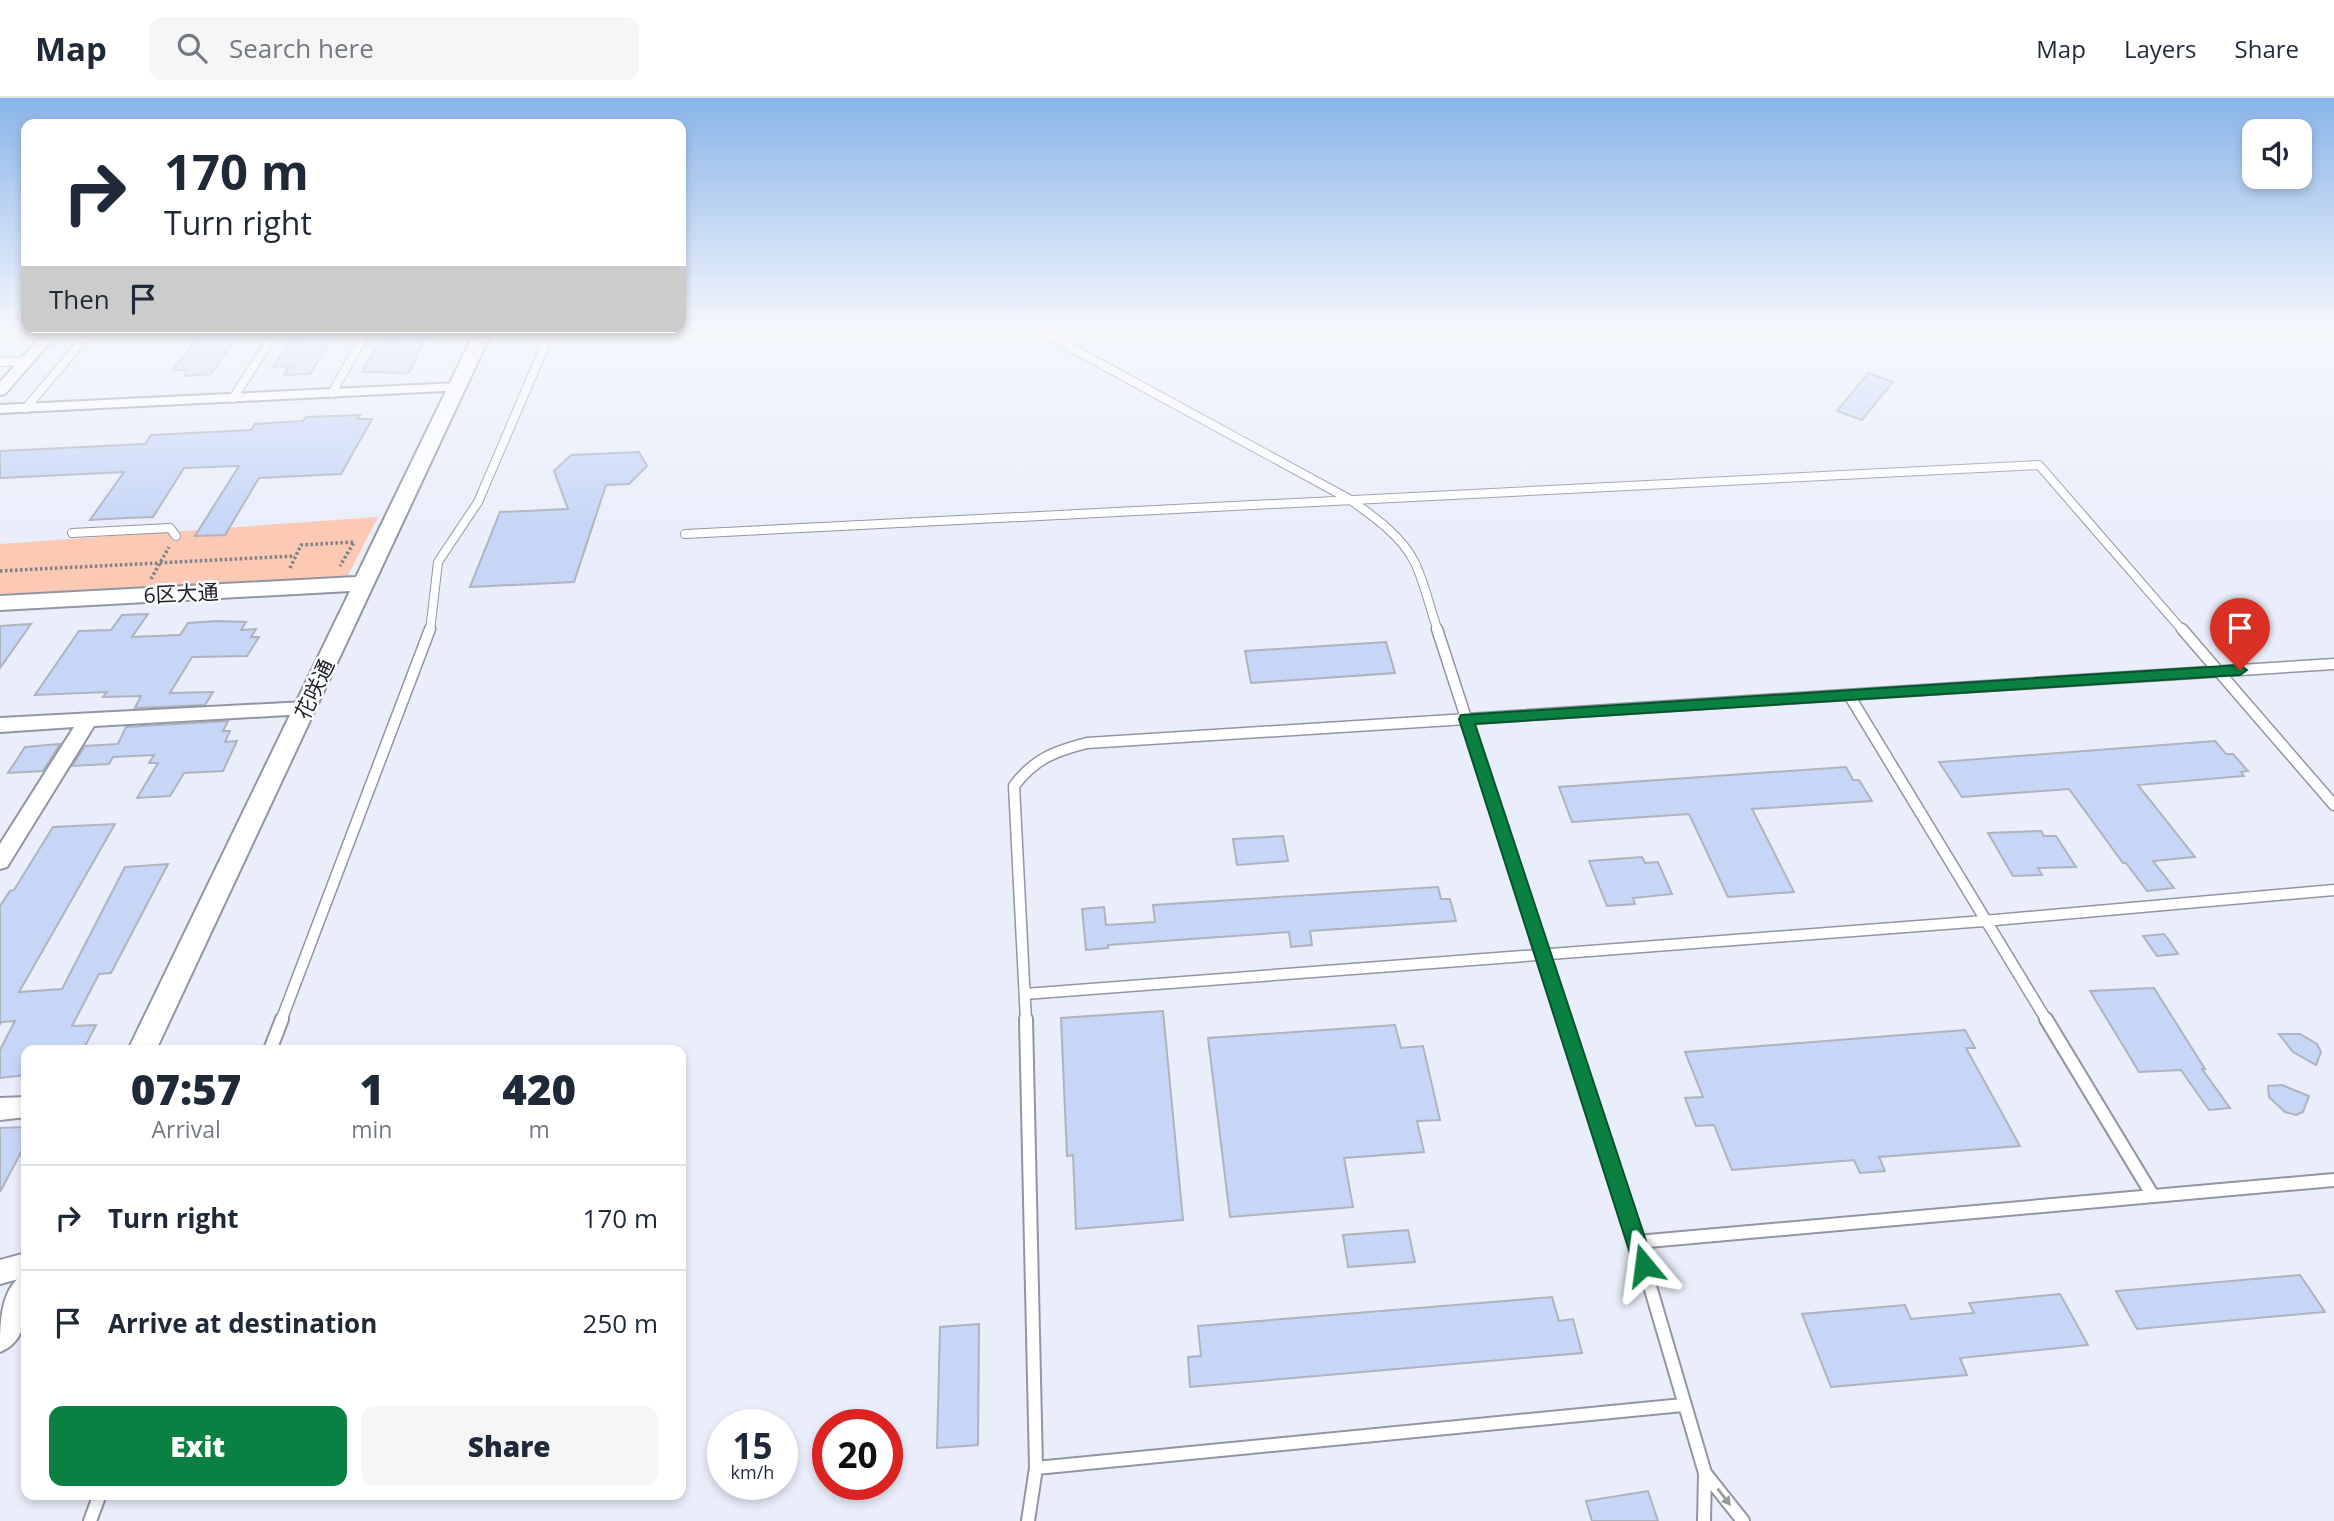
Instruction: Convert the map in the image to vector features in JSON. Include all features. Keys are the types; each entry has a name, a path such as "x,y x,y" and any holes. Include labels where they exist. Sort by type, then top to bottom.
{"street":[{"path":"0,408 324,393"},
{"name":"花咲通","path":"144,1045 455,393"},
{"name":"6区大通","path":"0,603 362,584"},
{"path":"0,725 305,708"},
{"path":"0,862 89,719"},
{"path":"0,1109 21,1107"},
{"path":"0,1272 21,1266"},
{"path":"0,1336 21,1298"}],"lane":[{"path":"26,408 38,393"},
{"path":"233,398 236,393"},
{"path":"272,1045 432,625 438,562 478,502 525,393"},
{"path":"1155,393 1349,499 1378,518 1399,539 1415,562 1637,1242 1705,1473 1704,1521"},
{"path":"685,534 2039,465 2334,805"},
{"path":"72,533 170,528 176,536"},
{"path":"1028,1521 1036,1468 1024,994 1014,786 1030,764 1051,752 1087,743 2334,664"},
{"path":"1849,695 2153,1196"},
{"path":"1024,994 1984,921 2334,890"},
{"path":"1637,1242 2334,1180"},
{"path":"1036,1468 1683,1405"},
{"path":"1705,1473 1743,1521"},
{"path":"90,1521 98,1500"}],"path":[{"path":"142,595 176,536"},
{"path":"301,568 288,568 301,545 354,542 342,566 323,574 317,586"},
{"path":"0,571 295,556"},
{"path":"328,566 342,566"}],"shaded area":[{"path":"378,517 343,585 0,603 0,544"}],"building":[{"path":"1851,393 1884,393 1862,420 1837,411"},
{"path":"360,415 357,419 372,419 341,474 259,478 225,535 195,536 239,466 184,468 153,517 90,520 124,472 0,478 0,451 145,444 151,435 251,430 255,424 303,421 306,417"},
{"path":"639,452 647,466 629,484 606,485 574,582 470,587 500,512 568,509 554,471 571,455"},
{"path":"148,614 132,637 180,635 188,623 217,621 246,622 241,630 256,629 251,637 259,637 247,656 192,657 170,693 213,692 205,705 135,708 141,696 103,697 107,692 35,695 79,631 111,630 122,615"},
{"path":"31,624 0,668 0,626"},
{"path":"1386,642 1395,673 1251,683 1245,651"},
{"path":"228,721 223,731 230,731 225,742 237,741 223,771 184,773 170,796 137,798 158,763 149,763 154,755 113,757 109,764 72,766 85,746 118,744 126,727"},
{"path":"2215,741 2226,754 2233,754 2248,771 2241,772 2244,776 2138,785 2195,857 2153,861 2174,888 2147,891 2069,789 1962,797 1939,762"},
{"path":"60,744 43,771 8,773 25,747"},
{"path":"1846,767 1853,780 1859,780 1872,801 1752,809 1794,892 1728,897 1689,814 1572,822 1559,787"},
{"path":"115,824 19,992 62,989 125,867 168,864 111,973 99,974 72,1026 96,1025 86,1045 21,1045 21,1076 0,1078 0,1050 15,1021 0,1024 0,906 10,891 14,890 53,827"},
{"path":"2041,831 2044,836 2056,836 2076,867 2038,868 2042,875 2013,876 1988,833"},
{"path":"1283,836 1288,861 1237,865 1233,839"},
{"path":"1642,857 1645,863 1658,862 1672,894 1633,898 1635,904 1607,906 1589,861"},
{"path":"1438,887 1441,899 1450,899 1456,921 1310,931 1312,945 1291,947 1289,932 1108,945 1108,948 1086,950 1082,909 1104,907 1106,925 1155,922 1153,905"},
{"path":"2164,934 2178,954 2157,956 2143,936"},
{"path":"2154,988 2205,1069 2202,1069 2230,1108 2209,1110 2181,1070 2139,1072 2090,991"},
{"path":"1163,1011 1183,1220 1076,1229 1073,1155 1067,1156 1061,1018"},
{"path":"1395,1025 1401,1048 1423,1046 1440,1120 1417,1121 1424,1152 1344,1158 1353,1207 1230,1217 1208,1038"},
{"path":"1965,1030 1975,1048 1966,1048 2020,1146 1879,1157 1885,1171 1860,1173 1854,1160 1732,1170 1714,1125 1696,1126 1685,1098 1703,1097 1685,1052"},
{"path":"2279,1034 2300,1034 2317,1044 2321,1052 2316,1065 2293,1052"},
{"path":"2282,1085 2309,1096 2303,1112 2296,1115 2285,1112 2269,1097 2268,1086"},
{"path":"21,1127 21,1152 0,1192 0,1128"},
{"path":"1408,1230 1415,1262 1348,1267 1343,1235"},
{"path":"2300,1275 2325,1312 2137,1329 2116,1291"},
{"path":"2060,1294 2088,1345 1960,1358 1967,1375 1831,1387 1802,1314 1905,1305 1911,1319 1974,1313 1969,1303"},
{"path":"1552,1297 1559,1321 1573,1319 1582,1353 1190,1387 1188,1357 1201,1356 1198,1326"},
{"path":"979,1324 978,1445 937,1448 940,1327"},
{"path":"1648,1491 1658,1521 1592,1521 1586,1501"}],"route":[{"path":"1644,1265 1475,738 1466,719 2240,670"}]}
